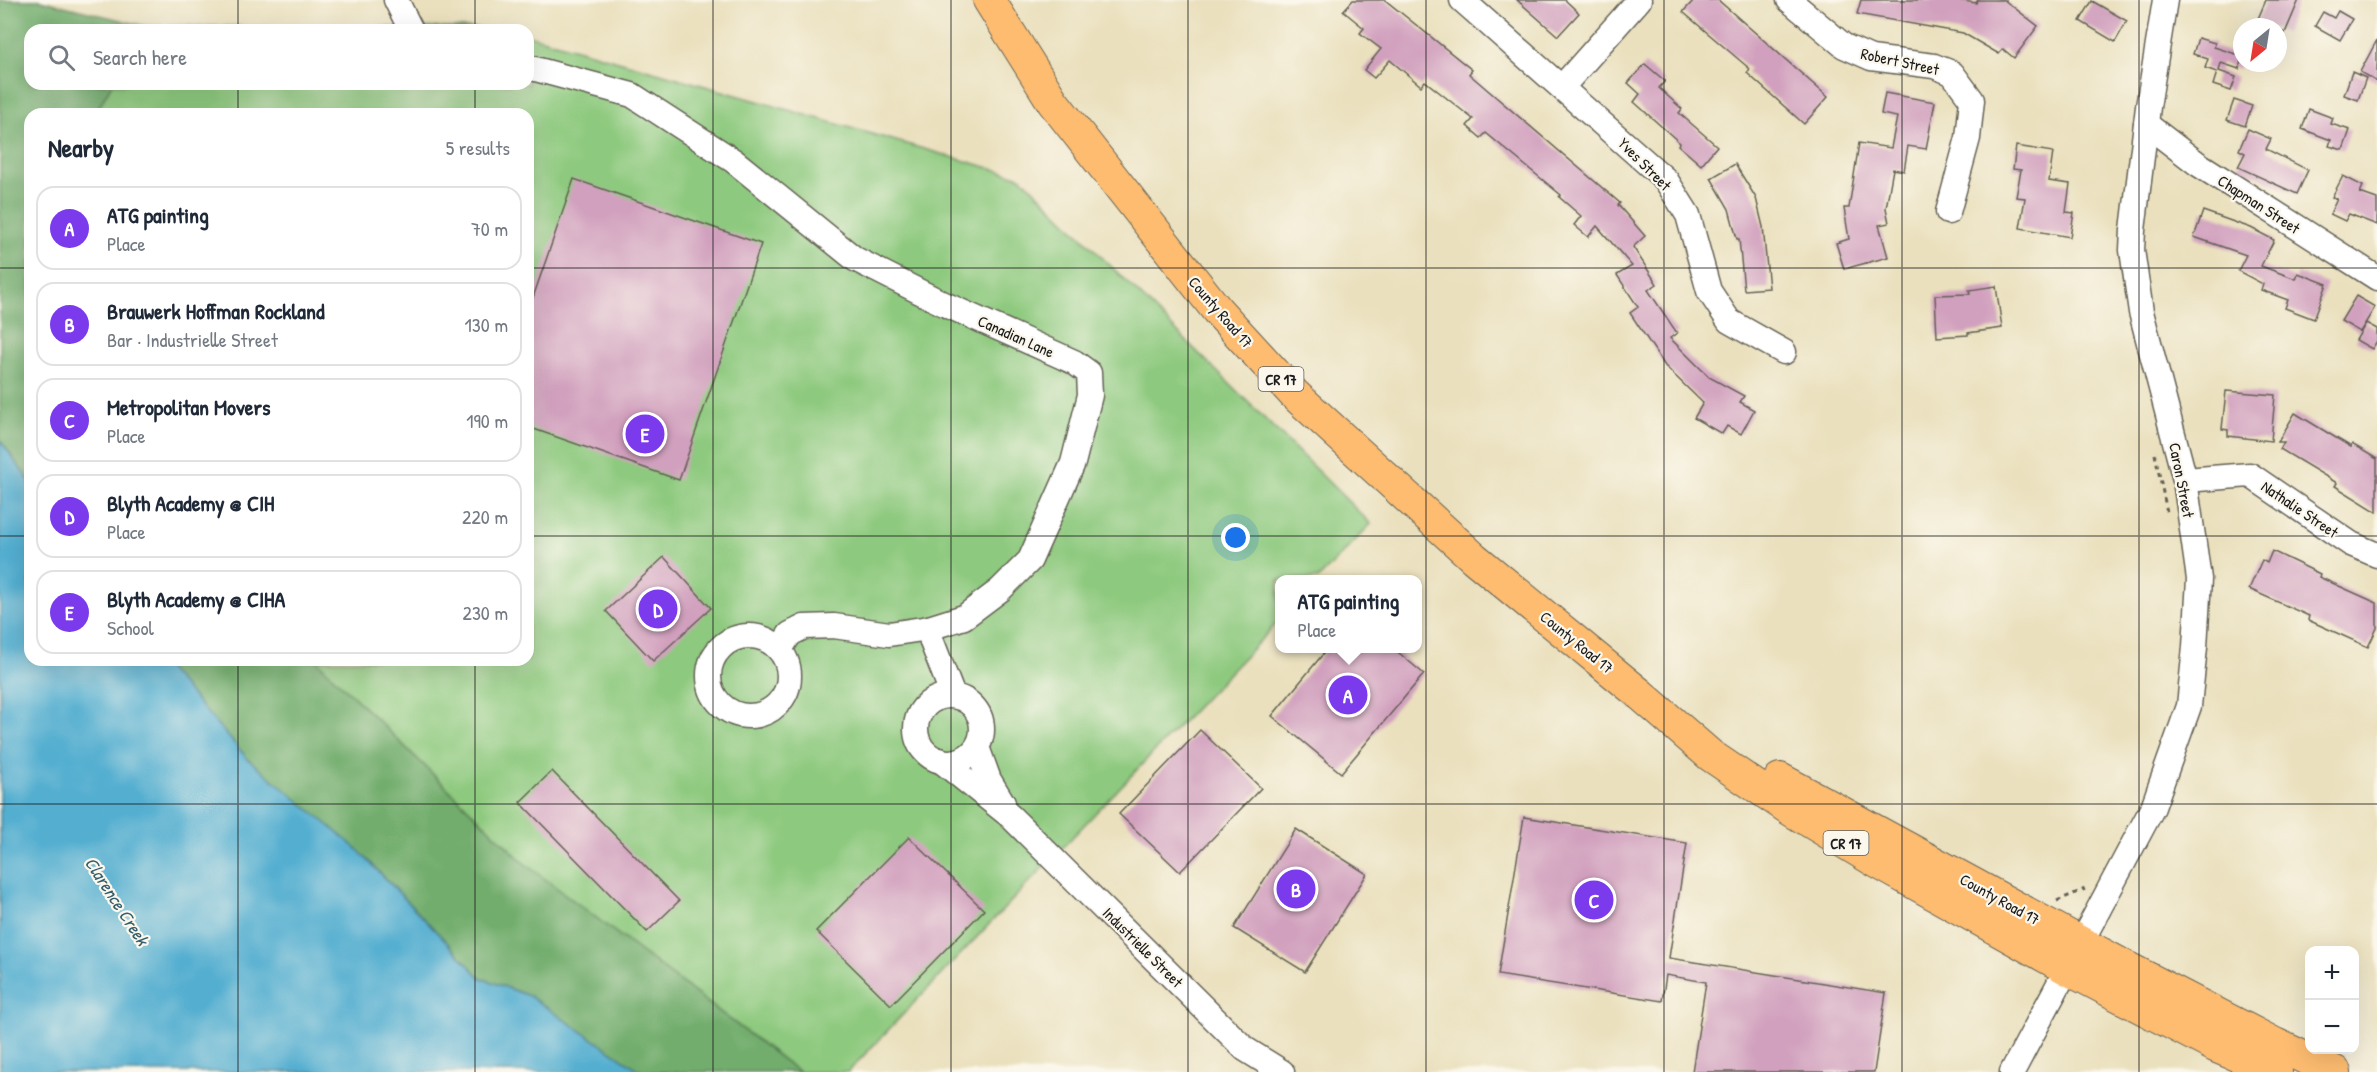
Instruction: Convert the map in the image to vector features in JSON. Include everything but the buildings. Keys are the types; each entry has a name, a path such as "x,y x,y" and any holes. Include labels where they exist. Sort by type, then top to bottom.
{"main road":[{"name":"County Road 17","path":"989,0 1053,102 1217,310 1294,394 1474,558 1641,695 1710,755 1791,810 1877,862 2073,955 2335,1072"},
{"name":"County Road 17","path":"2073,955 2215,1046 2276,1072"}],"street":[{"path":"396,0 408,24"},
{"name":"Yves Street","path":"1462,0 1666,180 1688,215 1709,291 1729,321 1785,352"},
{"path":"1562,87 1639,0"},
{"name":"Robert Street","path":"1789,0 1844,46 1871,57 1934,66 1952,73 1972,100 1968,138 1948,212"},
{"name":"Caron Street","path":"2073,955 2153,807 2188,706 2195,647 2199,579 2185,480 2141,312 2133,260 2133,230 2146,124 2165,0"},
{"name":"Canadian Lane","path":"534,69 632,95 734,161 855,259 942,303 1074,362 1089,373 1090,395 1073,463 1030,560 1000,590 964,617 930,635 889,634 834,626 804,627 790,634 780,649"},
{"name":"Chapman Street","path":"2146,124 2198,165 2377,278"},
{"name":"Nathalie Street","path":"2185,480 2250,475 2351,544 2377,555"},
{"path":"924,708 932,701 953,696 930,635"},
{"name":"Industrielle Street","path":"930,635 929,679 924,708 918,717 916,728 917,738 922,748 1010,816 1245,1049 1282,1072"},
{"name":"Industrielle Street","path":"953,696 963,700 979,715 981,725 977,747 988,780 1010,816"},
{"path":"940,760 950,762 960,760 977,747"},
{"path":"2012,1072 2073,955"}],"path":[{"path":"2154,452 2168,520"},
{"path":"2057,901 2089,888"}],"green space":[{"path":"0,0 40,0 137,24 24,24 24,90 109,90 98,108 24,108 24,474 0,440"},
{"path":"534,37 1021,177 1371,524 1322,575 1275,575 1275,625 848,1072 799,1072 524,863 322,666 534,666 534,108 98,108 109,90 534,90"},
{"path":"165,666 322,666 524,863 799,1072 642,1072 529,996 481,978 366,858 248,759"}],"water":[{"name":"Clarence Creek","path":"0,440 24,474 24,666 165,666 248,759 356,848 481,978 529,996 642,1072 0,1072"}],"place":[{"name":"Blyth Academy @ CIHA","path":"645,434"},
{"name":"Blyth Academy @ CIH","path":"658,609"},
{"name":"ATG painting","path":"1348,695"},
{"name":"Brauwerk Hoffman Rockland","path":"1296,889"},
{"name":"Metropolitan Movers","path":"1594,900"}]}
